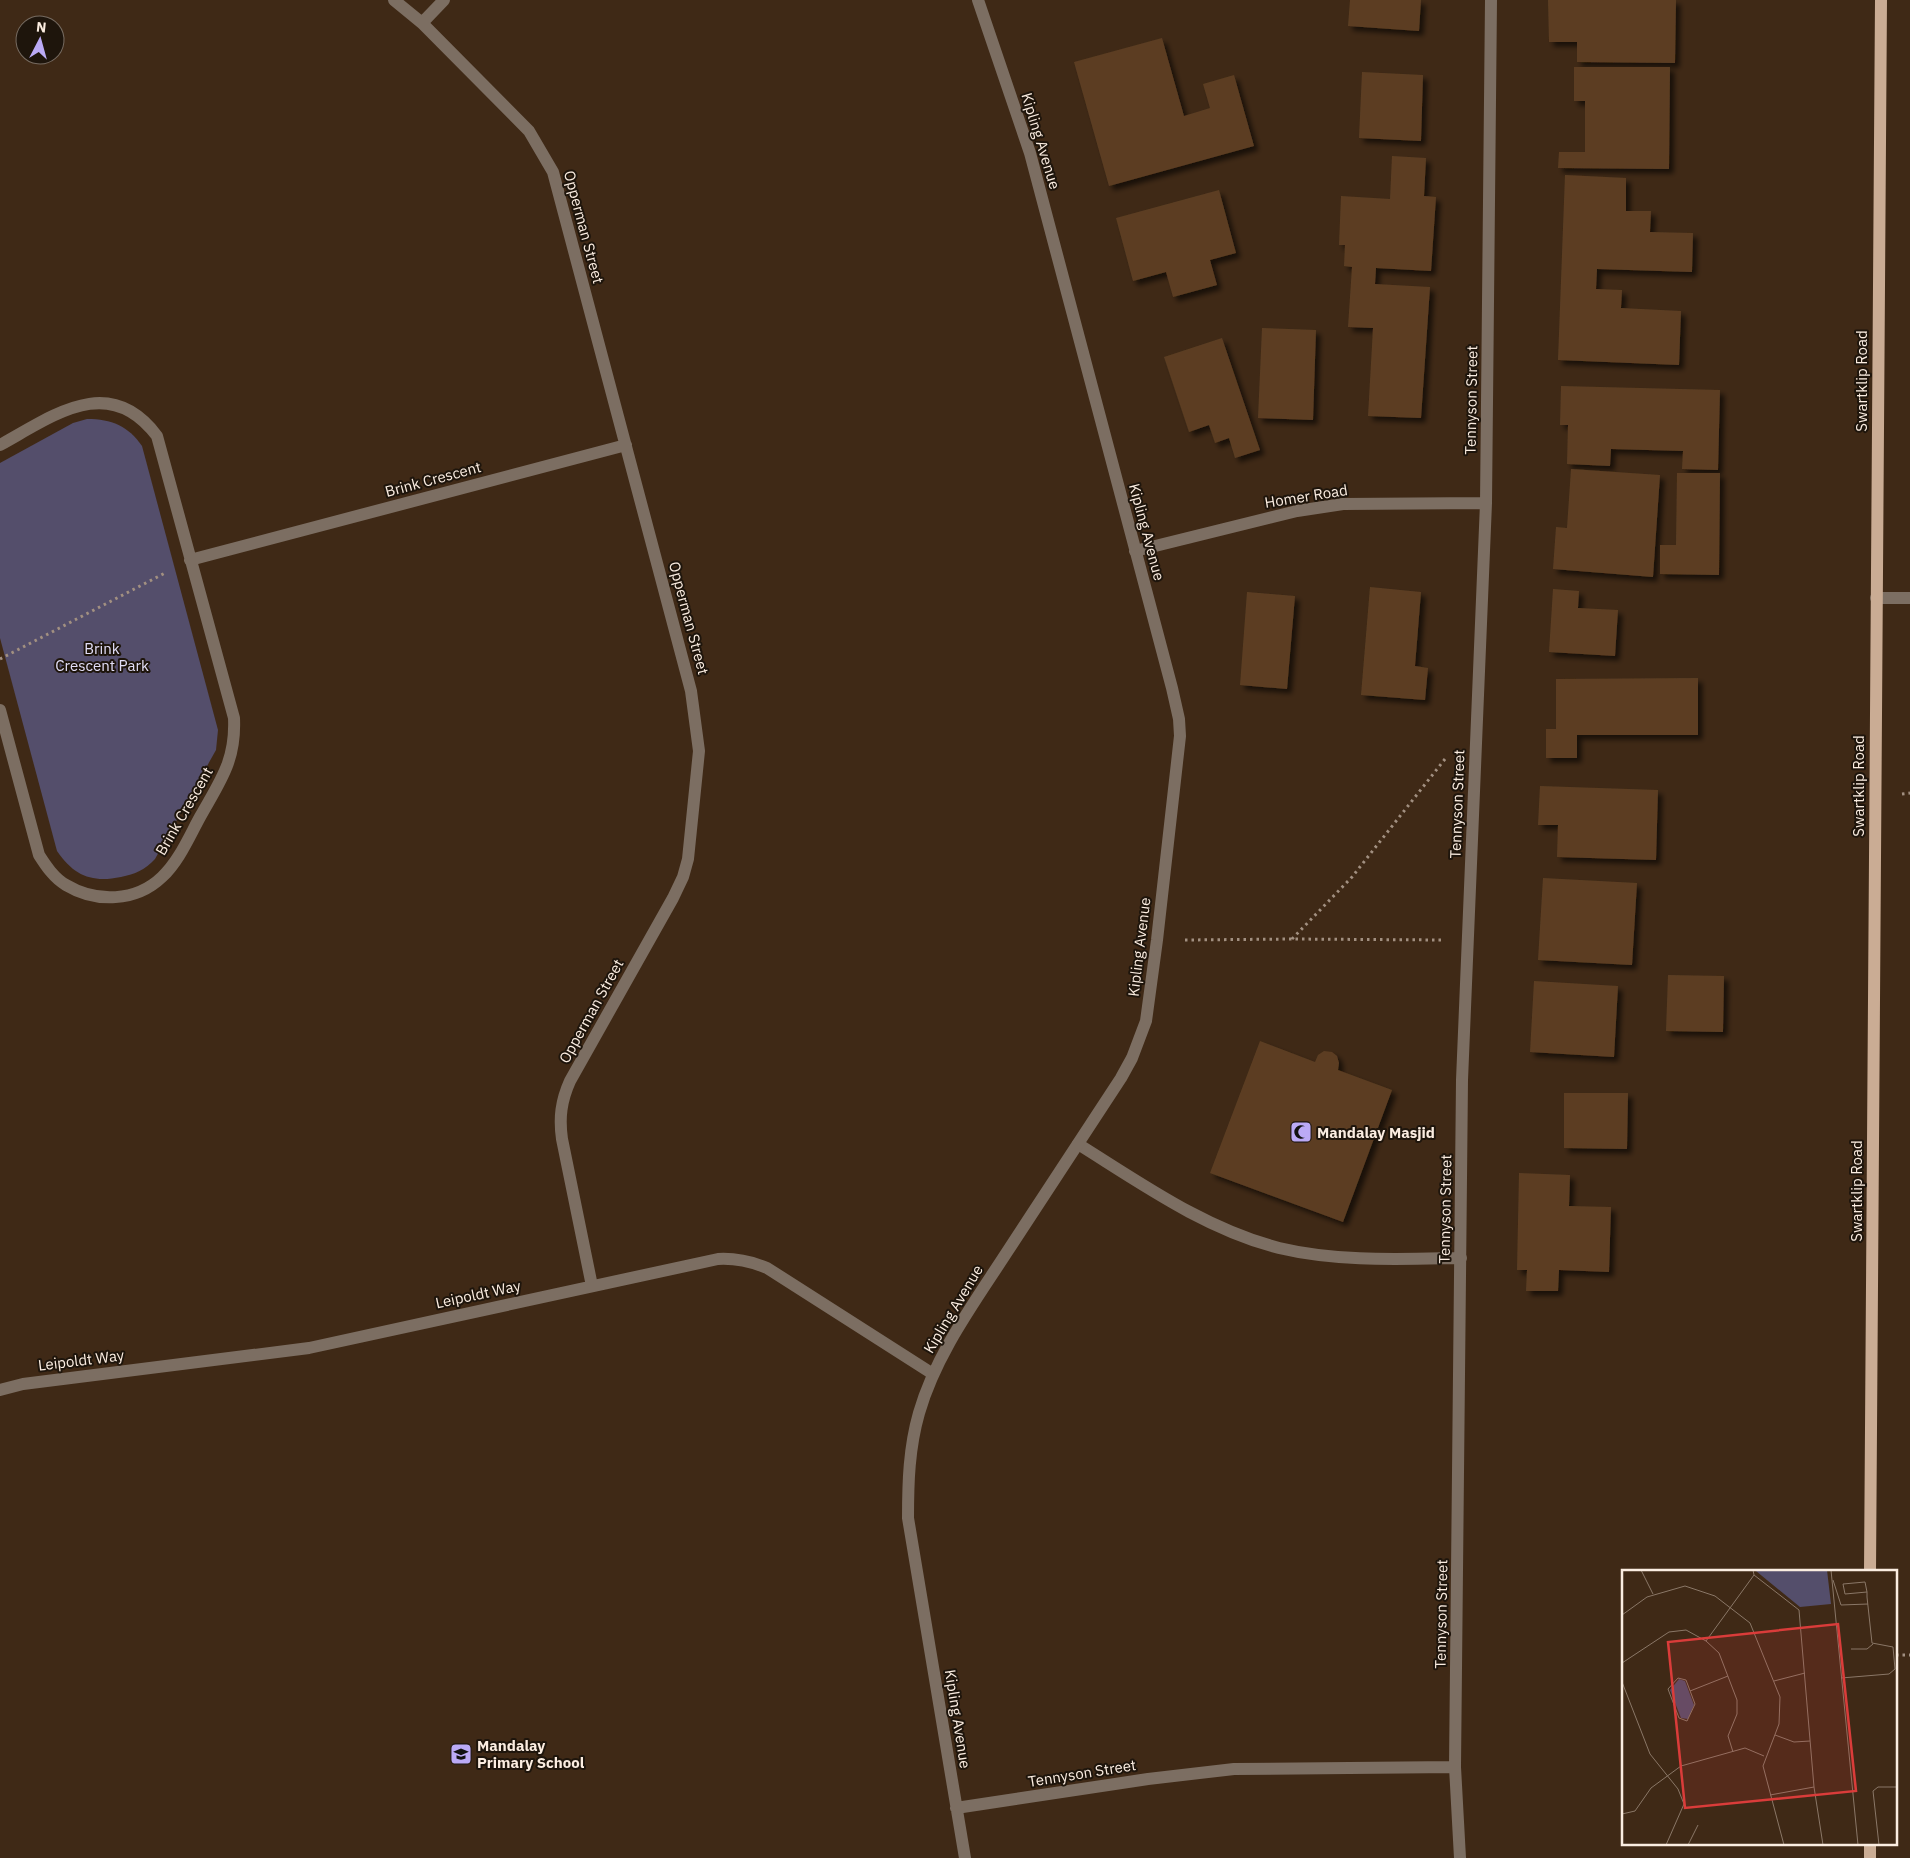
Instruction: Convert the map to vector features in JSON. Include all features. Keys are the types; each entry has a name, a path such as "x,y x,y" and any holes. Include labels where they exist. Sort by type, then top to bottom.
{"main road":[{"name":"Swartklip Road","path":"1870,1570 1881,0"}],"street":[{"name":"Opperman Street","path":"394,0 422,23 529,131 553,172 692,690 699,751 688,859 683,877 570,1081 561,1108 560,1124 562,1139 592,1286"},
{"path":"422,23 444,0"},
{"name":"Kipling Avenue","path":"965,1858 908,1518 907,1475 912,1441 919,1412 933,1374 957,1329 1121,1078 1140,1038 1148,1003 1157,940 1180,736 1179,718 1172,688 1030,153 978,0"},
{"name":"Tennyson Street","path":"956,1808 1148,1779 1234,1769 1455,1767 1462,1080 1486,503 1491,0"},
{"name":"Brink Crescent","path":"0,445 67,408 86,403 104,402 123,407 136,414 148,424 157,436 234,718 234,746 226,772 174,862 161,878 144,890 124,896 103,898 84,894 65,885 50,872 39,855 0,710"},
{"name":"Brink Crescent","path":"190,560 626,445"},
{"name":"Homer Road","path":"1135,551 1289,513 1343,504 1486,503"},
{"path":"1876,598 1910,598"},
{"path":"1078,1144 1193,1215 1242,1236 1280,1248 1339,1258 1460,1258"},
{"name":"Leipoldt Way","path":"0,1390 23,1384 309,1348 718,1259 744,1260 766,1268 933,1374"},
{"path":"1455,1767 1460,1858"}],"path":[{"path":"0,660 190,560"},
{"path":"1292,939 1352,877 1443,763 1448,754"},
{"path":"1157,940 1468,941"}],"green space":[{"name":"Brink Crescent Park","path":"87,419 104,420 119,425 131,433 142,446 218,730 216,750 155,859 144,869 111,879 84,876 63,860 57,851 0,638 0,463 73,423"}],"building":[{"path":"1350,0 1421,0 1419,31 1348,26"},
{"path":"1548,0 1676,0 1675,63 1577,62 1577,42 1549,42"},
{"path":"1162,38 1184,116 1210,108 1203,84 1234,75 1254,146 1109,186 1074,62"},
{"path":"1574,67 1670,67 1669,169 1558,168 1559,152 1585,152 1585,101 1574,101"},
{"path":"1362,72 1423,75 1421,141 1359,138"},
{"path":"1392,156 1426,158 1424,196 1436,197 1431,271 1376,268 1375,284 1430,287 1421,418 1368,416 1373,328 1348,327 1352,267 1344,266 1345,245 1339,245 1341,196 1390,199"},
{"path":"1565,175 1626,178 1626,211 1651,211 1650,232 1693,233 1692,272 1597,269 1596,289 1622,290 1621,308 1681,311 1679,365 1558,360"},
{"path":"1219,190 1236,253 1210,260 1217,285 1173,297 1166,272 1133,281 1116,218"},
{"path":"1262,328 1316,330 1313,420 1258,418"},
{"path":"1222,338 1260,450 1235,458 1229,438 1215,443 1209,425 1189,432 1164,357"},
{"path":"1561,386 1720,390 1718,470 1682,469 1683,451 1611,449 1610,466 1567,464 1568,425 1560,425"},
{"path":"1571,469 1660,475 1653,577 1553,569 1556,527 1567,528"},
{"path":"1677,473 1720,473 1719,575 1660,574 1660,545 1676,545"},
{"path":"1370,587 1421,592 1415,666 1428,668 1425,700 1361,695"},
{"path":"1553,589 1579,591 1578,608 1618,610 1615,656 1549,652"},
{"path":"1247,592 1295,596 1287,689 1240,685"},
{"path":"1698,678 1698,735 1577,735 1577,758 1546,758 1546,729 1556,729 1556,679"},
{"path":"1540,786 1658,790 1656,860 1557,857 1558,825 1538,825"},
{"path":"1543,878 1637,883 1632,965 1538,960"},
{"path":"1668,975 1724,976 1723,1032 1666,1031"},
{"path":"1534,981 1618,986 1614,1057 1530,1052"},
{"name":"Mandalay Masjid","path":"1260,1041 1315,1062 1318,1055 1324,1051 1332,1052 1337,1056 1338,1070 1392,1090 1343,1222 1210,1173"},
{"path":"1564,1093 1628,1093 1627,1149 1564,1148"},
{"path":"1519,1173 1570,1175 1569,1206 1611,1207 1609,1272 1559,1270 1558,1291 1526,1291 1527,1270 1517,1270"}],"place":[{"name":"Mandalay Masjid","path":"1301,1132"},
{"name":"Mandalay Primary School","path":"461,1754"}]}
